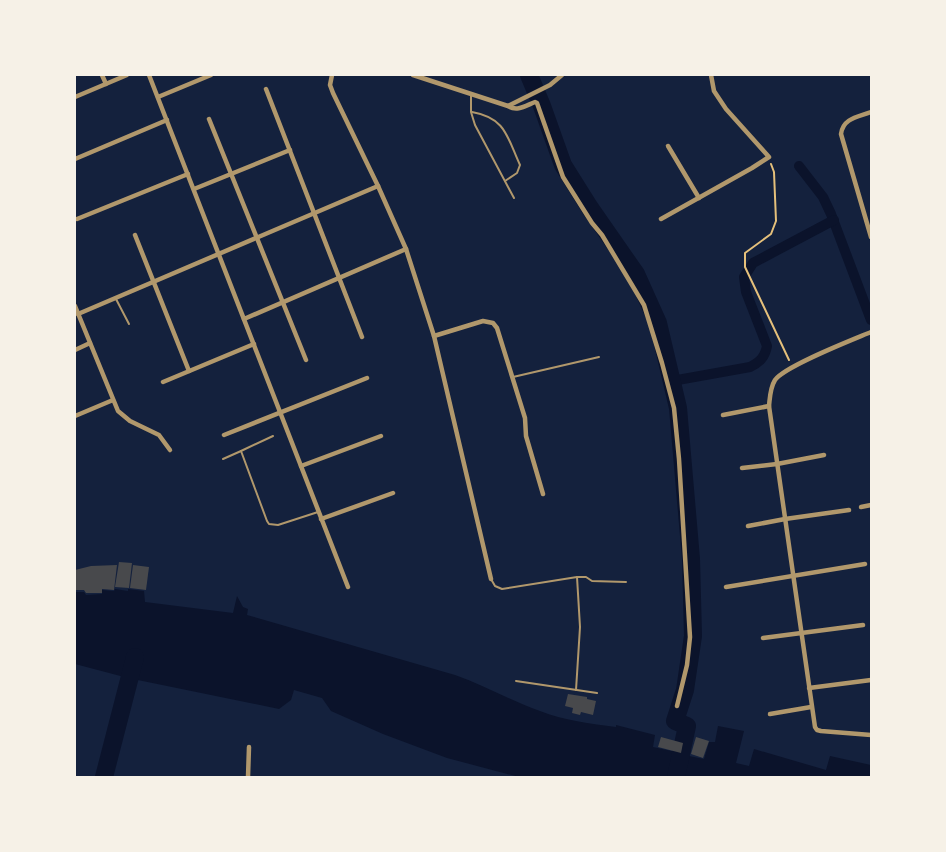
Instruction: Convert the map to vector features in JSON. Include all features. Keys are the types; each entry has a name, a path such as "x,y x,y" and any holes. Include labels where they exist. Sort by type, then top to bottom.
{"street":[{"path":"102,75 106,84"},
{"path":"75,97 127,75"},
{"path":"149,75 348,586"},
{"path":"158,97 211,75"},
{"path":"332,75 330,85 332,93 378,186 406,249 434,336 492,579"},
{"path":"413,75 509,106 512,110 535,102 537,103 563,177 592,223 602,235 644,305 674,408 678,450 690,637 687,665 677,706"},
{"path":"509,106 550,85 562,75"},
{"path":"661,219 769,157 726,110 714,91 711,75"},
{"path":"266,89 362,337"},
{"path":"871,112 846,122 842,127 841,134 871,237"},
{"path":"75,159 167,120"},
{"path":"210,120 306,360"},
{"path":"668,146 699,198"},
{"path":"194,189 290,150"},
{"path":"77,219 188,174"},
{"path":"78,314 378,186"},
{"path":"135,235 189,371"},
{"path":"244,319 406,249"},
{"path":"75,306 118,411 159,435 170,450"},
{"path":"434,336 483,321 493,323 497,328 514,377 525,418 526,436 543,494"},
{"path":"871,332 792,367 774,382 771,388 769,406 809,688 817,730 871,735"},
{"path":"75,350 90,343"},
{"path":"163,382 254,344"},
{"path":"224,435 367,378"},
{"path":"75,416 113,400"},
{"path":"723,415 769,406"},
{"path":"301,466 381,436"},
{"path":"742,468 777,464 824,455"},
{"path":"321,519 392,493"},
{"path":"861,507 871,504"},
{"path":"748,526 849,510"},
{"path":"726,587 865,564"},
{"path":"763,638 863,625"},
{"path":"809,688 871,680"},
{"path":"770,714 812,707"},
{"path":"248,777 249,747"}],"lane":[{"path":"471,95 470,112 475,125 514,198"},
{"path":"470,112 486,114 501,125 505,132 520,165 517,173 505,181"},
{"path":"115,298 129,324"},
{"path":"514,377 599,356"},
{"path":"223,459 273,436"},
{"path":"241,451 270,524 278,525 318,512"},
{"path":"576,690 580,627 577,577"},
{"path":"492,579 496,586 502,589 577,577 586,577 592,581 626,582"},
{"path":"516,681 597,693"}],"path":[{"path":"769,157 774,172 776,221 771,234 745,253 745,267 792,367"}],"water":[{"path":"115,589 144,591 145,602 233,613 237,596 243,607 248,609 247,615 455,675 529,707 558,717 616,727 616,725 655,735 653,747 681,753 682,750 691,751 689,756 704,759 709,742 715,742 718,726 744,731 736,763 749,766 754,749 826,770 830,756 871,765 871,777 519,777 447,758 383,734 331,711 322,698 294,690 291,700 279,709 128,678 75,664 75,592 84,592 86,595 102,594 102,590 114,591"}],"building":[{"path":"119,562 132,563 129,588 115,587"},
{"path":"117,565 114,590 102,589 102,593 86,593 84,590 75,590 75,570 91,566"},
{"path":"133,565 149,567 146,590 130,588"},
{"path":"568,694 587,697 587,699 596,701 593,715 581,712 580,715 572,713 573,708 565,706"},
{"path":"661,737 683,743 681,753 658,747"},
{"path":"696,737 709,741 703,758 691,754"}],"waterway":[{"path":"529,75 563,165 636,274 658,323 678,408 691,559 693,636 685,690 675,721 687,726 676,777"},
{"path":"799,166 823,197 831,214 871,320"},
{"path":"672,381 750,367 759,361 765,353 767,346 746,292 744,277 753,263 834,220"},
{"path":"104,777 135,657"}]}
